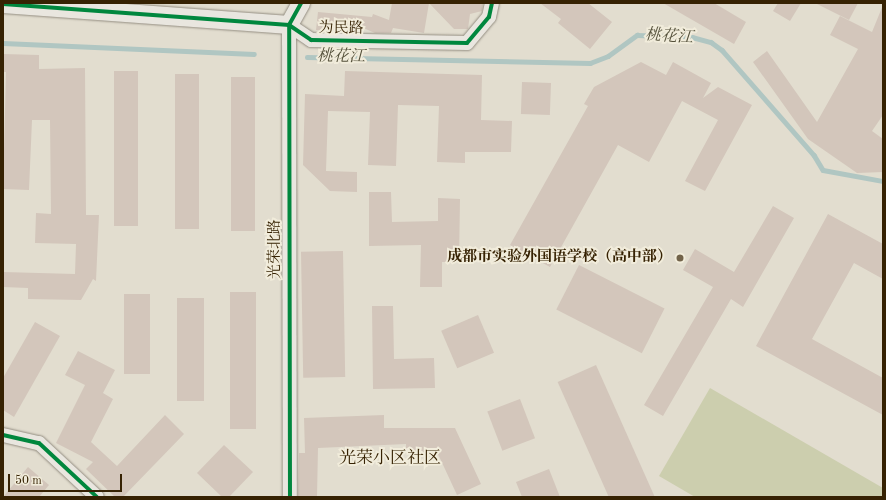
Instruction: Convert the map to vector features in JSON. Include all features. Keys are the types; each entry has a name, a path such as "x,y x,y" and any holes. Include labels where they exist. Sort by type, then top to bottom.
{"street":[{"name":"光荣北路","path":"290,497 289,25 300,3"},
{"name":"为民路","path":"289,25 311,40 467,43 489,17 492,3"},
{"path":"3,4 289,25"},
{"path":"3,435 39,443 97,497"}],"green space":[{"path":"710,388 883,488 883,497 695,497 659,476"}],"building":[{"path":"392,3 429,3 424,33 393,28 391,33 375,33 361,27 360,32 316,30 318,12 372,17 373,14 389,20"},
{"path":"429,3 483,3 482,11 470,14 468,29 454,29"},
{"path":"540,3 588,3 612,22 590,49 558,23 561,19"},
{"path":"663,3 714,3 746,22 734,44"},
{"path":"778,3 801,3 790,21 773,11"},
{"path":"815,3 858,3 849,20"},
{"path":"883,5 883,115 872,131 883,139 883,172 857,173 808,139 753,62 767,51 817,122 858,49 830,35 840,16 872,32"},
{"path":"3,54 39,55 39,69 85,68 86,215 99,215 96,281 93,279 81,300 28,299 28,288 3,287 3,272 75,274 76,244 35,243 36,213 51,214 50,120 32,120 29,190 3,189 6,72 3,72"},
{"path":"641,62 666,75 673,62 711,83 703,98 718,87 752,105 705,191 685,181 718,120 682,101 649,162 618,145 550,267 510,245 588,106 584,104 594,87"},
{"path":"114,71 138,71 138,226 114,226"},
{"path":"345,71 482,75 481,120 512,121 511,152 465,152 465,163 437,162 439,106 398,105 396,166 368,165 370,112 328,111 326,171 357,172 357,192 330,191 303,165 305,94 344,96"},
{"path":"175,74 199,74 199,229 175,229"},
{"path":"231,77 255,77 255,231 231,231"},
{"path":"522,82 551,83 550,115 521,114"},
{"path":"369,192 391,192 392,222 438,221 438,198 460,199 459,262 442,262 442,287 420,287 421,245 369,246"},
{"path":"773,206 794,218 743,307 731,299 663,416 644,405 713,287 683,270 695,249 734,272"},
{"path":"828,214 883,244 883,279 854,263 812,339 883,378 883,415 756,346"},
{"path":"343,251 345,377 303,378 301,252"},
{"path":"579,265 665,309 642,353 556,310"},
{"path":"230,292 256,292 256,429 230,429"},
{"path":"124,294 150,294 150,374 124,374"},
{"path":"177,298 204,298 204,401 177,401"},
{"path":"372,306 393,306 394,359 434,358 435,388 373,389"},
{"path":"478,315 494,353 457,368 441,331"},
{"path":"35,322 60,336 14,417 3,410 3,378"},
{"path":"78,351 115,370 103,393 113,399 91,442 117,466 165,415 184,434 123,497 115,497 86,469 93,462 56,443 85,385 65,375"},
{"path":"596,365 655,497 609,497 558,382"},
{"path":"520,399 535,438 502,451 487,412"},
{"path":"384,415 384,428 455,428 481,484 457,495 438,454 406,454 406,444 318,448 317,497 298,497 299,453 305,453 304,418"},
{"path":"224,445 253,472 229,497 222,497 197,473"},
{"path":"28,467 49,485 39,497 3,497"},
{"path":"549,469 560,497 522,497 516,482"}],"waterway":[{"name":"桃花江","path":"307,57 590,63 608,56 637,35 692,37 711,42 722,50 814,155 823,170 883,181"},
{"name":"桃花江","path":"3,43 254,54"}],"cycle path":[{"path":"290,497 289,25 301,3"},
{"path":"3,4 289,25 311,40 467,43 489,17 492,3"},
{"path":"3,435 39,443 97,497"}],"place":[{"name":"成都市实验外国语学校（高中部）","path":"680,258"}],"district":[{"name":"光荣小区社区","path":"390,459"}]}
